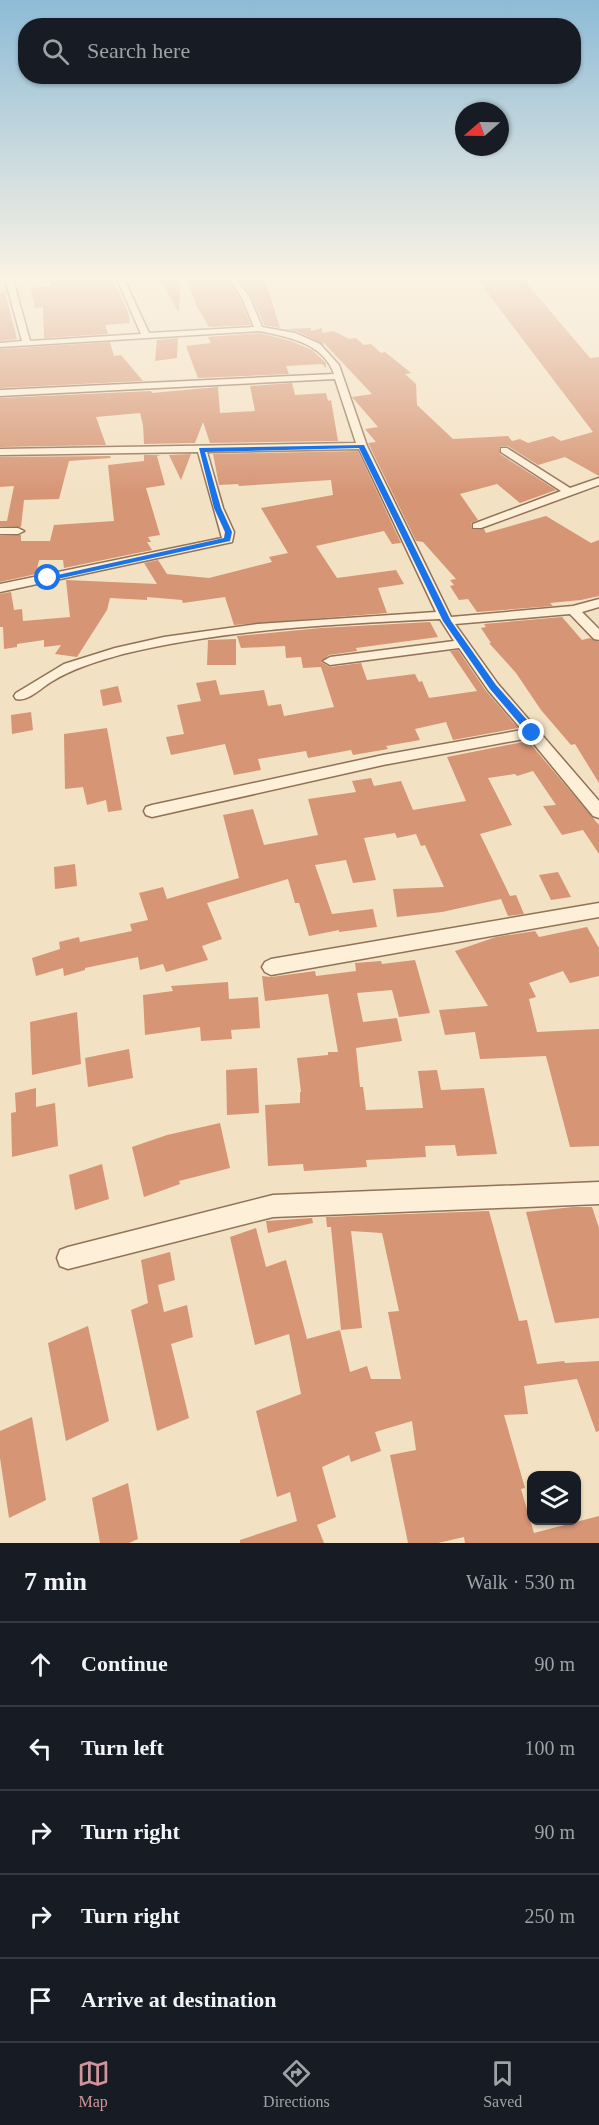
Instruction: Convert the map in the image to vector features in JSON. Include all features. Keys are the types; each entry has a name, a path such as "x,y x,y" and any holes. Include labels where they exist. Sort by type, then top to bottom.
{"street":[{"path":"322,351 335,365 362,446 446,618 493,687 599,812"},
{"path":"0,393 339,376"},
{"path":"0,452 362,446"},
{"path":"0,588 228,540 228,532 218,508 202,450"},
{"path":"504,450 569,492"},
{"path":"477,526 599,481"},
{"path":"0,531 18,531"},
{"path":"21,696 51,675 75,664 180,638 348,620 446,618 573,610 599,603"},
{"path":"573,610 599,636"},
{"path":"330,661 462,644"},
{"path":"152,811 383,760 532,733"},
{"path":"271,967 599,910"},
{"path":"68,1258 273,1206 599,1193"}],"building":[{"path":"0,351 113,351 114,356 121,355 143,381 0,388"},
{"path":"156,351 177,351 177,358 155,361"},
{"path":"188,351 313,351 326,363 326,368 322,364 286,366 289,374 198,378"},
{"path":"331,351 385,352 411,373 405,374 416,384 417,405 453,439 508,436 512,441 520,439 528,443 553,436 561,441 593,432 532,351 584,351 590,358 599,357 599,476 565,457 538,465 508,446 501,446 500,454 556,490 520,503 497,484 460,494 478,520 471,523 473,530 484,529 486,533 546,516 591,543 599,540 599,596 550,603 553,606 477,612 468,599 459,600 450,586 454,585 450,580 456,579 423,542 416,541 368,443 376,442 365,429 378,427 352,397 372,394"},
{"path":"292,383 295,395 326,393 328,401 331,400 338,441 210,443 203,422 195,443 144,444 140,413 96,417 106,445 0,447 0,398 151,391 152,393 218,387 220,413 255,411 250,386"},
{"path":"358,451 401,543 392,544 384,531 316,546 337,578 396,570 404,584 378,588 387,613 234,625 225,597 183,603 182,600 147,597 147,600 110,598 107,610 77,657 55,654 61,645 44,647 44,640 17,644 17,647 4,649 3,627 0,627 0,594 11,592 14,610 22,609 23,621 70,617 66,580 157,584 144,563 158,560 167,574 209,578 272,562 269,557 288,553 261,508 333,495 331,480 239,486 238,484 219,485 213,454"},
{"path":"191,454 181,480 169,455"},
{"path":"144,455 161,455 157,456 165,485 146,488 160,535 148,537 151,542 147,542 152,550 64,568 63,560 39,560 36,574 0,582 0,536 21,535 21,541 50,541 54,525 114,521 108,465 144,461"},
{"path":"110,456 111,458 69,461 59,499 24,500 21,527 0,526 0,521 7,521 14,486 0,487 0,457"},
{"path":"562,617 582,640 590,638 599,642 599,783 575,744 571,745 541,710 516,673 489,643 491,643 481,628 486,627 484,624"},
{"path":"430,622 438,637 356,648 357,651 329,655 321,662 330,667 361,663 367,680 415,674 419,682 422,681 429,698 477,691 450,651 458,650 486,691 518,728 453,740 446,722 415,729 420,740 386,746 388,749 353,755 351,750 308,758 306,751 258,759 261,770 234,775 225,744 171,755 166,737 184,734 177,705 201,701 196,683 216,680 220,695 264,690 268,706 281,704 284,716 334,707 321,667 303,668 301,657 286,658 285,646 241,648 237,636 321,628"},
{"path":"236,639 236,665 207,665 208,640"},
{"path":"118,686 122,702 103,706 100,690"},
{"path":"31,712 33,730 12,734 11,715"},
{"path":"107,728 122,810 108,812 106,800 87,805 83,787 65,789 64,734"},
{"path":"528,741 599,825 599,854 583,830 562,835 543,806 556,805 533,771 517,776 515,774 488,778 512,825 480,834 510,896 516,895 524,914 508,916 501,899 442,912 397,917 393,889 444,887 425,845 421,846 416,834 397,838 395,833 364,838 376,880 353,883 346,860 315,865 332,914 373,909 377,927 339,932 339,930 309,936 299,903 295,903 288,879 207,903 222,939 202,946 208,960 166,972 163,964 140,970 138,957 85,968 85,970 64,976 63,968 36,976 32,958 60,949 59,942 79,937 80,942 132,931 130,924 148,920 139,893 163,887 167,899 239,878 223,815 253,809 264,845 318,835 308,799 356,792 352,781 371,778 374,786 401,781 413,810 466,801 447,757"},
{"path":"75,864 77,886 55,889 54,867"},
{"path":"558,872 571,897 551,900 539,875"},
{"path":"587,927 599,948 599,976 570,983 563,971 529,983 536,997 529,999 537,1032 599,1029 599,1146 570,1147 546,1056 480,1059 475,1032 445,1035 439,1010 488,1006 455,951 496,937 535,931 539,937"},
{"path":"415,960 430,1013 399,1017 392,990 357,993 363,1022 397,1018 402,1041 356,1048 360,1087 363,1087 366,1110 423,1108 418,1071 437,1070 441,1090 484,1088 497,1154 457,1156 455,1145 425,1146 426,1157 366,1160 367,1167 304,1171 303,1164 268,1166 265,1105 300,1103 297,1058 338,1052 328,994 265,1001 262,976 271,977 315,971 316,976 356,971 355,963 381,961 382,964"},
{"path":"228,982 229,999 258,997 260,1028 231,1030 232,1039 201,1041 200,1027 145,1035 143,995 173,991 171,986"},
{"path":"77,1012 81,1064 32,1075 30,1022"},
{"path":"129,1049 133,1078 88,1087 85,1058"},
{"path":"257,1068 259,1113 227,1115 226,1070"},
{"path":"36,1088 36,1107 55,1103 58,1146 12,1157 11,1113 16,1112 15,1093"},
{"path":"220,1123 230,1168 179,1181 180,1184 144,1197 132,1147 167,1135"},
{"path":"102,1164 109,1199 75,1210 69,1175"},
{"path":"592,1207 599,1228 599,1318 555,1323 526,1212"},
{"path":"489,1211 519,1321 527,1320 537,1364 599,1361 599,1431 596,1432 577,1379 524,1386 528,1414 504,1415 525,1488 521,1489 527,1509 527,1525 532,1525 534,1533 565,1525 581,1525 581,1521 599,1516 599,1543 465,1543 464,1537 438,1543 408,1543 390,1455 416,1450 412,1421 375,1432 381,1451 351,1462 349,1455 322,1467 336,1517 317,1525 324,1543 240,1543 240,1540 297,1521 290,1492 277,1497 256,1411 301,1394 289,1334 255,1345 230,1237 256,1228 266,1267 286,1260 307,1339 340,1330 350,1372 367,1366 371,1379 401,1379 388,1312 399,1311 382,1233 351,1231 362,1328 341,1330 331,1227 327,1227 326,1217"},
{"path":"312,1218 313,1223 268,1233 266,1221"},
{"path":"170,1252 175,1280 158,1285 164,1312 187,1305 193,1337 171,1344 189,1418 157,1431 131,1310 148,1303 141,1260"},
{"path":"88,1326 109,1421 66,1441 48,1343"},
{"path":"32,1417 46,1500 9,1518 0,1458 0,1431"},
{"path":"128,1483 138,1539 129,1543 100,1543 92,1498"}],"route":[{"path":"48,578 228,540 228,532 218,508 202,450 362,446 447,621 493,687 532,733"}]}
